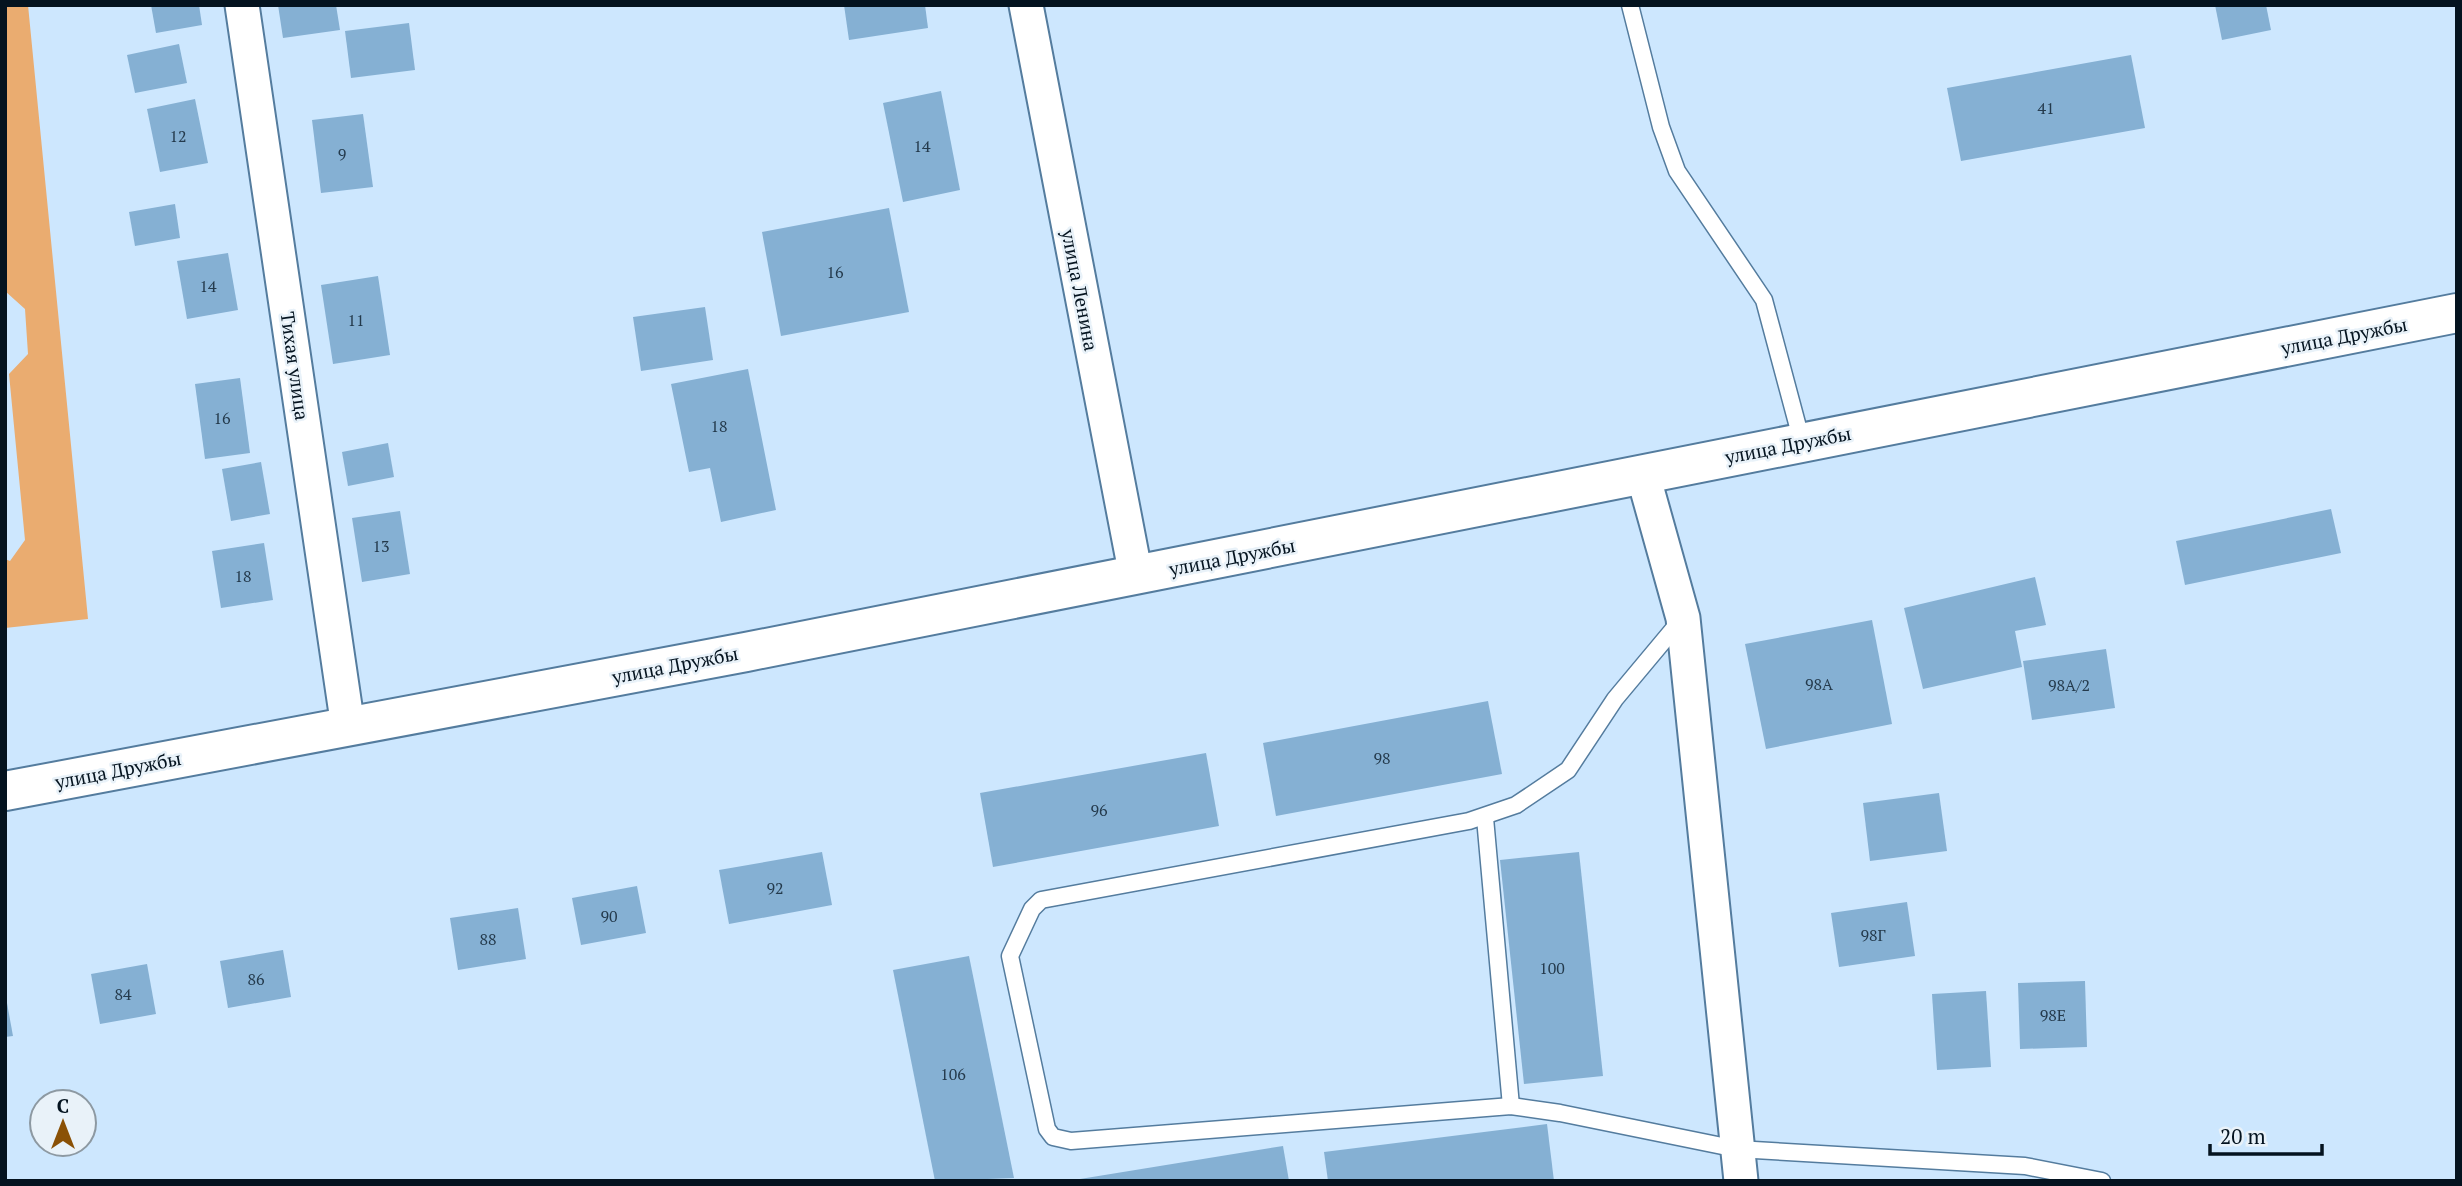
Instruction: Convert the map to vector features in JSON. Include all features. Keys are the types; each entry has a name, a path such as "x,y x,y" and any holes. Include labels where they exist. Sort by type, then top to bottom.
{"main road":[{"name":"улица Дружбы","path":"5,791 1136,576 2457,313"}],"street":[{"name":"Тихая улица","path":"242,5 348,727"},
{"name":"улица Ленина","path":"1026,5 1136,576"},
{"path":"1643,475 1683,618 1739,1165"}],"lane":[{"path":"1630,5 1661,127 1677,171 1764,300 1802,442"},
{"path":"1683,618 1615,699 1568,770 1537,793 1485,818 1041,900 1032,909 1010,956 1047,1129 1053,1137 1071,1141 1511,1107 1560,1113 1739,1165 2025,1166 2102,1181"},
{"path":"1485,818 1511,1107"}],"shaded area":[{"path":"5,5 28,5 88,619 5,628 5,559 10,561 25,540 9,374 28,354 25,309 5,291"}],"building":[{"path":"151,5 199,5 202,25 156,33"},
{"path":"278,5 336,5 340,30 283,38"},
{"path":"844,5 925,5 928,28 849,40"},
{"path":"2215,5 2266,5 2271,30 2222,40"},
{"path":"409,23 415,70 351,78 345,31"},
{"path":"179,44 187,83 135,93 127,55"},
{"path":"2131,55 2145,128 1961,161 1947,88"},
{"path":"941,91 960,190 903,202 883,103"},
{"path":"195,99 208,163 160,172 147,109"},
{"path":"363,114 373,187 321,193 312,120"},
{"path":"175,204 180,238 135,246 129,212"},
{"path":"889,208 909,312 781,336 762,232"},
{"path":"228,253 238,310 187,319 177,261"},
{"path":"378,276 390,355 333,364 321,285"},
{"path":"705,307 713,360 641,371 633,317"},
{"path":"748,369 776,510 721,522 710,468 689,472 671,384"},
{"path":"240,378 250,453 205,459 195,384"},
{"path":"388,443 394,477 348,486 342,452"},
{"path":"261,462 270,514 231,521 222,469"},
{"path":"2331,509 2341,553 2185,585 2176,541"},
{"path":"400,511 410,574 362,582 352,518"},
{"path":"264,543 273,600 221,608 212,551"},
{"path":"2035,577 2046,625 2015,631 2022,667 1923,689 1904,608"},
{"path":"1872,620 1892,724 1766,749 1745,644"},
{"path":"2106,649 2115,708 2032,720 2023,661"},
{"path":"1488,701 1502,774 1276,816 1263,743"},
{"path":"1206,753 1219,826 993,867 980,793"},
{"path":"1939,793 1947,851 1870,861 1863,803"},
{"path":"822,852 832,905 729,924 719,870"},
{"path":"1579,852 1603,1076 1524,1084 1500,860"},
{"path":"637,886 646,933 581,945 572,898"},
{"path":"1907,902 1915,956 1839,967 1831,913"},
{"path":"518,908 526,959 458,970 450,918"},
{"path":"283,950 291,997 228,1008 220,961"},
{"path":"969,956 1014,1178 935,1181 893,970"},
{"path":"147,964 156,1014 100,1024 91,974"},
{"path":"2085,981 2087,1047 2020,1049 2018,983"},
{"path":"1986,991 1991,1067 1937,1070 1932,994"},
{"path":"7,1003 13,1036 5,1037 5,1004"},
{"path":"1547,1124 1554,1181 1328,1181 1324,1152"},
{"path":"1283,1146 1289,1181 1080,1181 1080,1179"}]}
